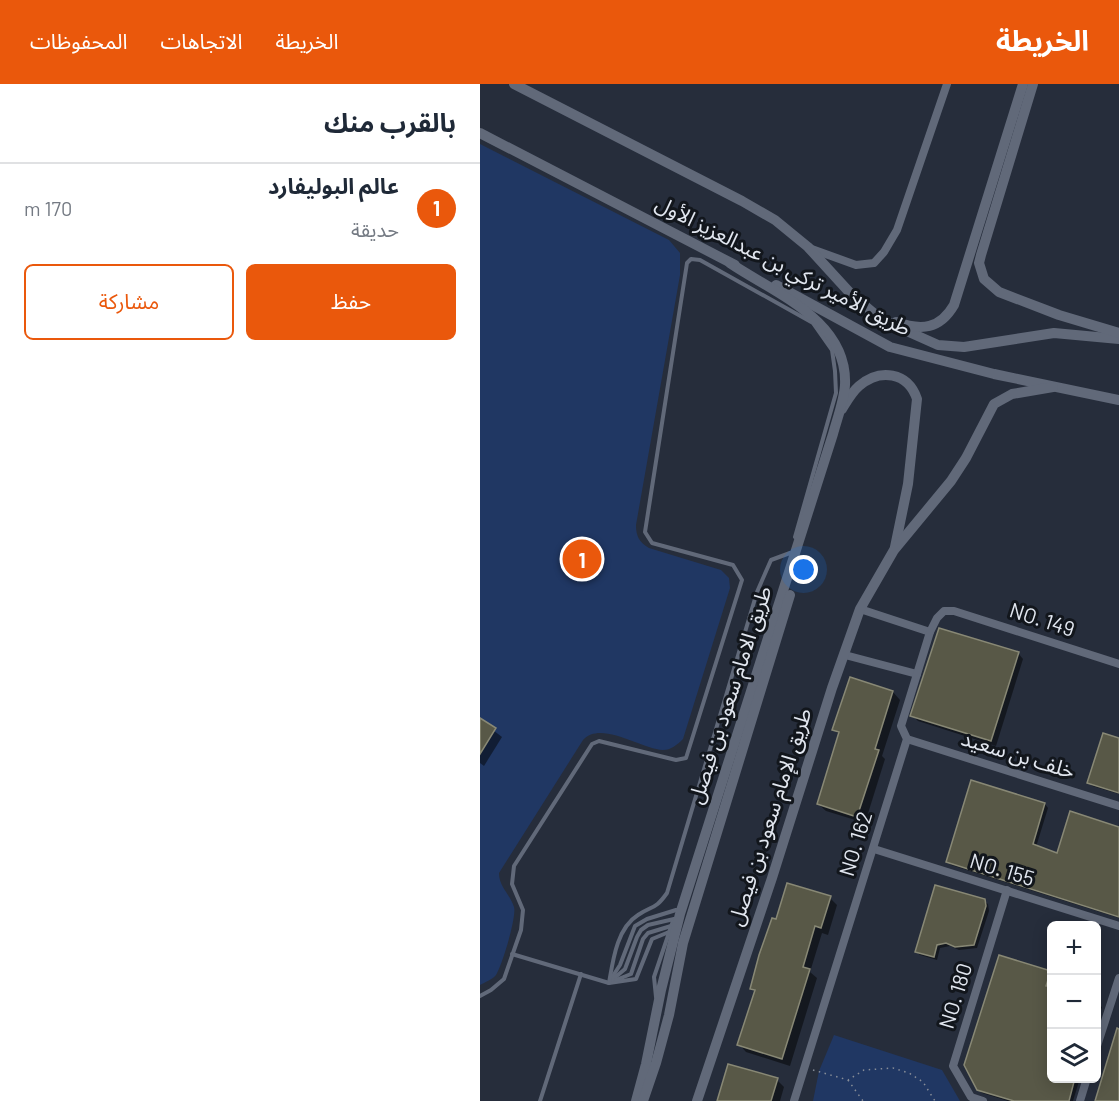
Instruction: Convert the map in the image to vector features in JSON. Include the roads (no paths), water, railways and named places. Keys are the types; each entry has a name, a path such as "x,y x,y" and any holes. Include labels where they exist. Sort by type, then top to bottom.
{"main road":[{"name":"طريق الأمير تركي بن عبدالعزيز الأول","path":"514,84 776,220 808,247 851,294 876,315 938,345 964,347 1054,333 1119,339"},
{"path":"876,315 903,324 922,327 932,326 947,317 960,289 1023,84"},
{"path":"1033,84 1004,175 981,255 980,268 984,279 999,292 1059,315 1119,333"},
{"name":"طريق الأمير تركي بن عبدالعزيز الأول","path":"480,133 795,295 890,347 1053,387 1119,400"},
{"path":"730,262 804,310 828,331 836,345 844,372 845,386 839,413"},
{"path":"839,413 856,389 862,383 874,378 889,376 901,378 913,386 916,393 917,408 908,484 894,550"},
{"path":"894,550 951,481 966,458 994,404 1012,394 1053,387"},
{"name":"طريق الامام سعود بن فيصل","path":"658,1007 691,873 839,413"},
{"path":"643,1101 669,1015 683,944 783,621 795,572 798,544"},
{"name":"طريق الإمام سعود بن فيصل","path":"697,1101 860,609 894,550"},
{"path":"636,1101 658,1007"}],"street":[{"path":"808,247 856,266 874,263 884,252 897,230 947,84"},
{"path":"860,609 930,632"},
{"name":"NO. 162","path":"794,1101 907,739 901,726 930,632 936,618 944,611 954,611"},
{"name":"NO. 149","path":"954,611 1119,663"},
{"path":"845,655 917,674"},
{"name":"خلف بن سعيد","path":"907,739 1119,806"},
{"name":"NO. 155","path":"874,849 1119,926"},
{"name":"NO. 180","path":"983,1101 971,1097 953,1066 1007,890"},
{"path":"1101,1034 1119,978"},
{"path":"1080,1101 1085,1083"}],"lane":[{"path":"480,996 504,979 521,930 523,910 512,884 514,866 592,744 599,741 676,760 686,758 742,580 733,565 652,543 645,532 687,263 691,259 700,260 813,323 832,350 836,393 790,553 691,873 676,910 654,978 658,1007"},
{"path":"609,983 622,933 636,915 659,905 668,893 757,592 771,560 790,553"},
{"path":"609,983 620,965 635,926 647,919 676,910"},
{"path":"609,983 625,969 641,930 648,925 674,919"},
{"path":"609,983 631,974 643,939 648,933 672,926"},
{"path":"512,954 609,983 636,979 651,939 669,932"},
{"path":"540,1101 581,974"}],"place":[{"name":"عالم البوليفارد","path":"582,559"}]}
